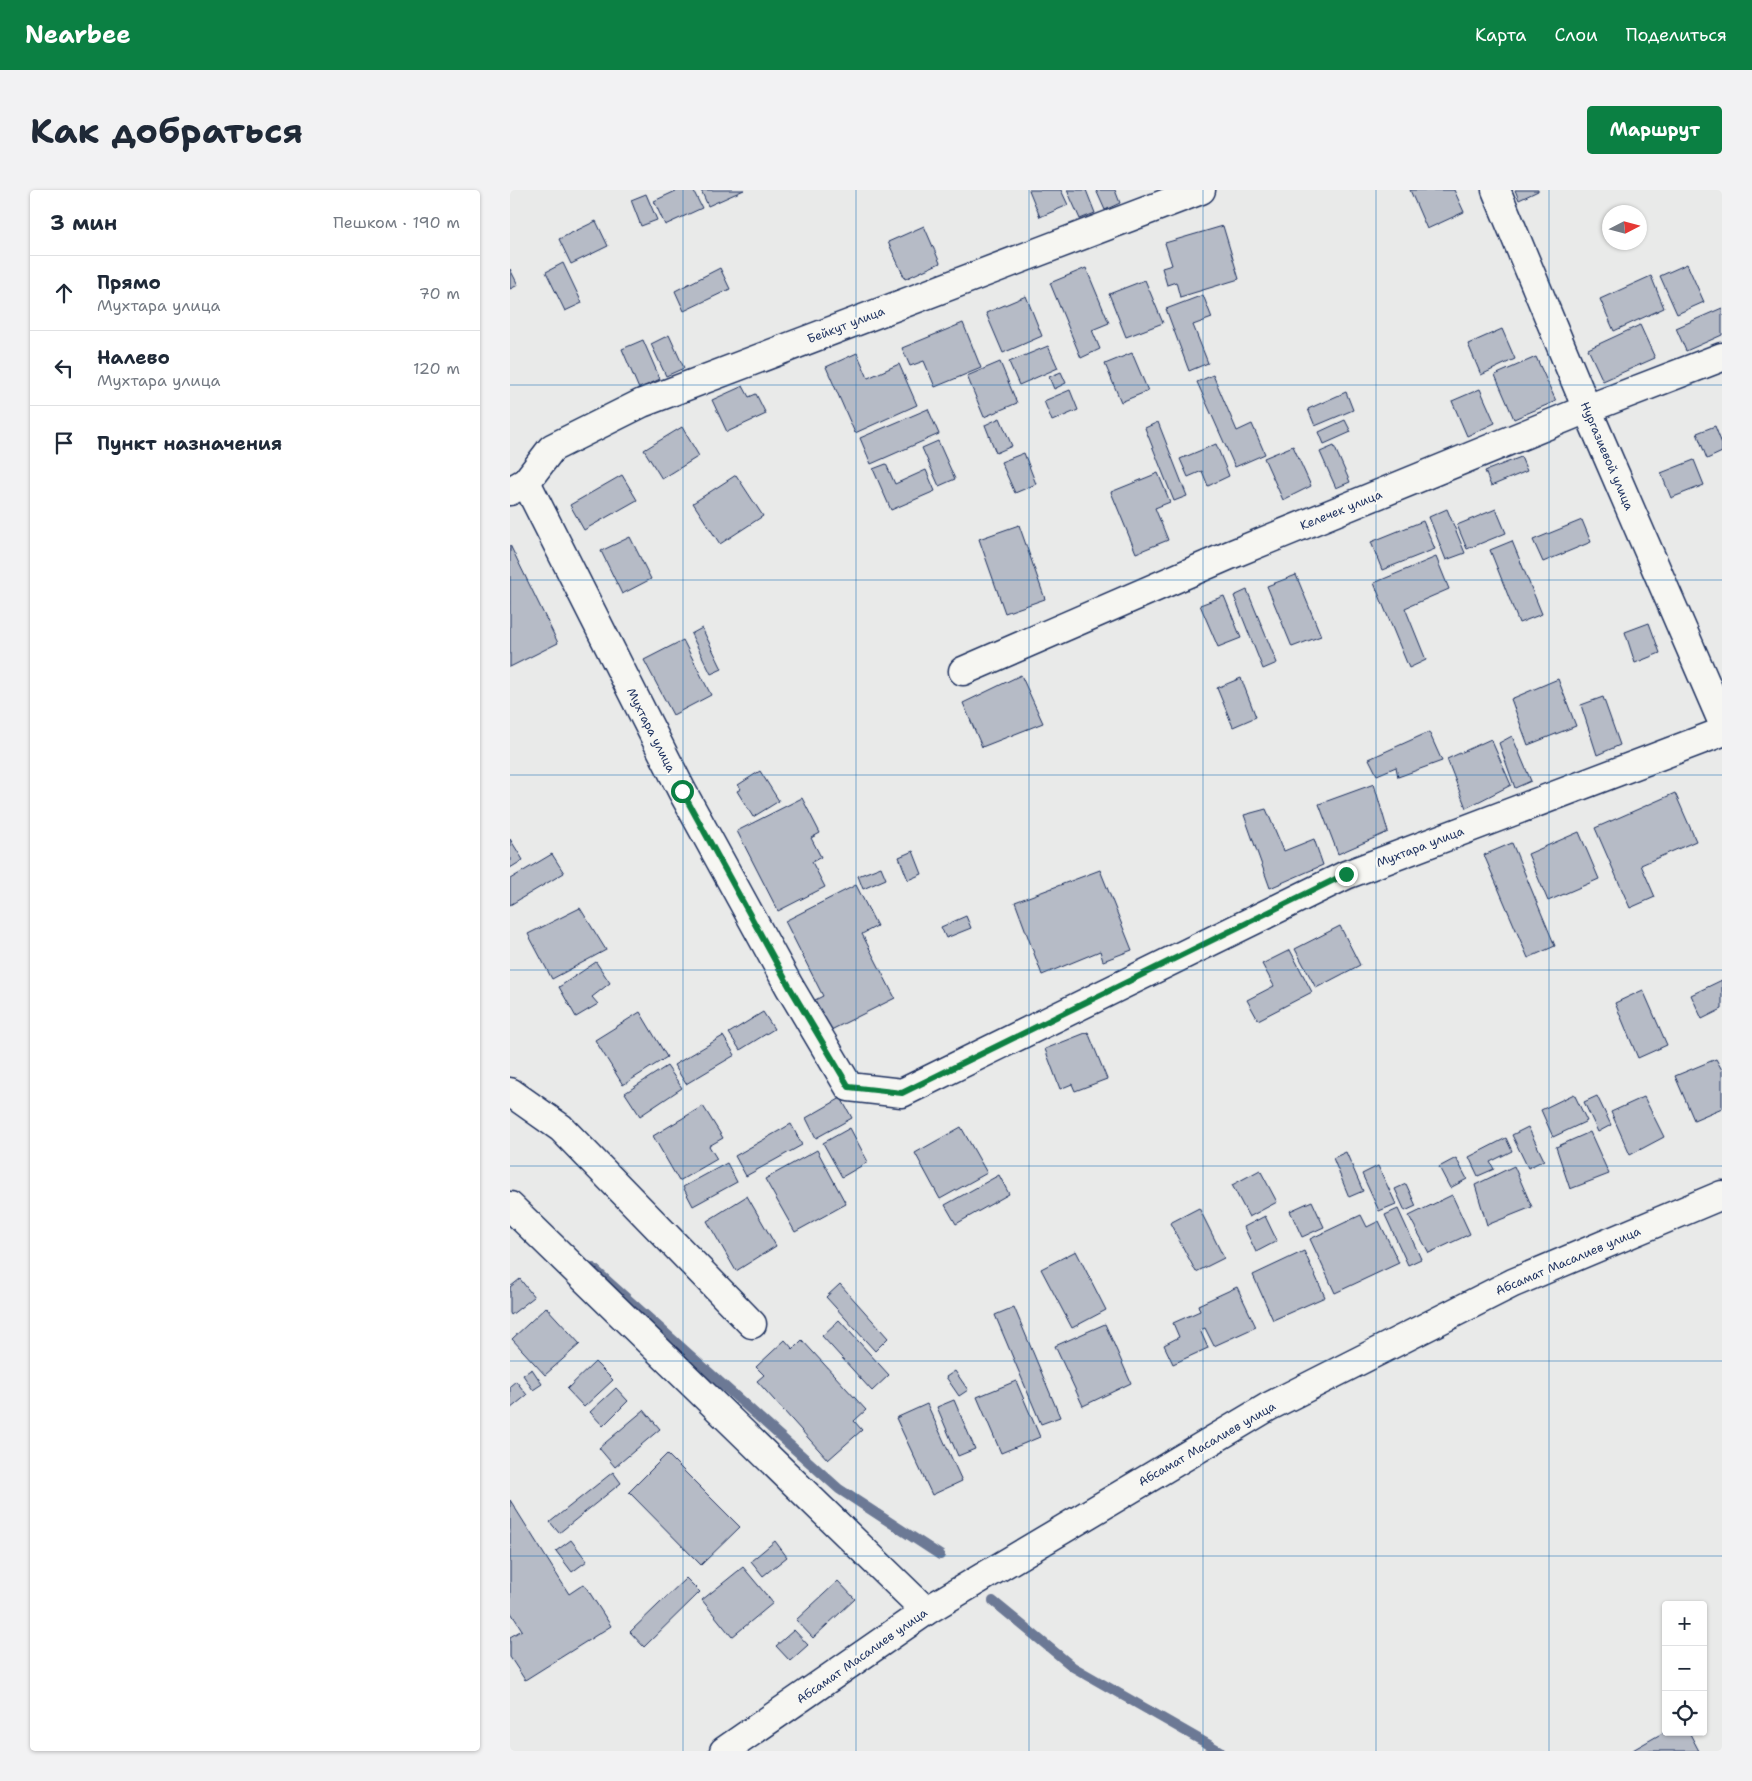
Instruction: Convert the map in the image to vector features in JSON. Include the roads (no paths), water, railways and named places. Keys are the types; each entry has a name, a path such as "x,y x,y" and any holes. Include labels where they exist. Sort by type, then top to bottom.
{"street":[{"name":"Бейкут улица","path":"518,486 552,448 642,403 1201,190"},
{"name":"Нургазиевой улица","path":"1496,190 1586,409 1722,721"},
{"name":"Келечек улица","path":"963,671 1230,555 1586,409 1722,357"},
{"name":"Мухтара улица","path":"518,486 789,986 849,1087 902,1093 1346,874 1722,732"},
{"path":"510,1092 561,1128 752,1324"},
{"name":"Абсамат Масалиев улица","path":"724,1751 926,1611 1268,1408 1513,1283 1722,1195"},
{"path":"510,1206 530,1223 926,1611"}],"waterway":[{"path":"593,1268 839,1489 940,1555"},
{"path":"993,1601 1073,1667 1220,1751"}]}
